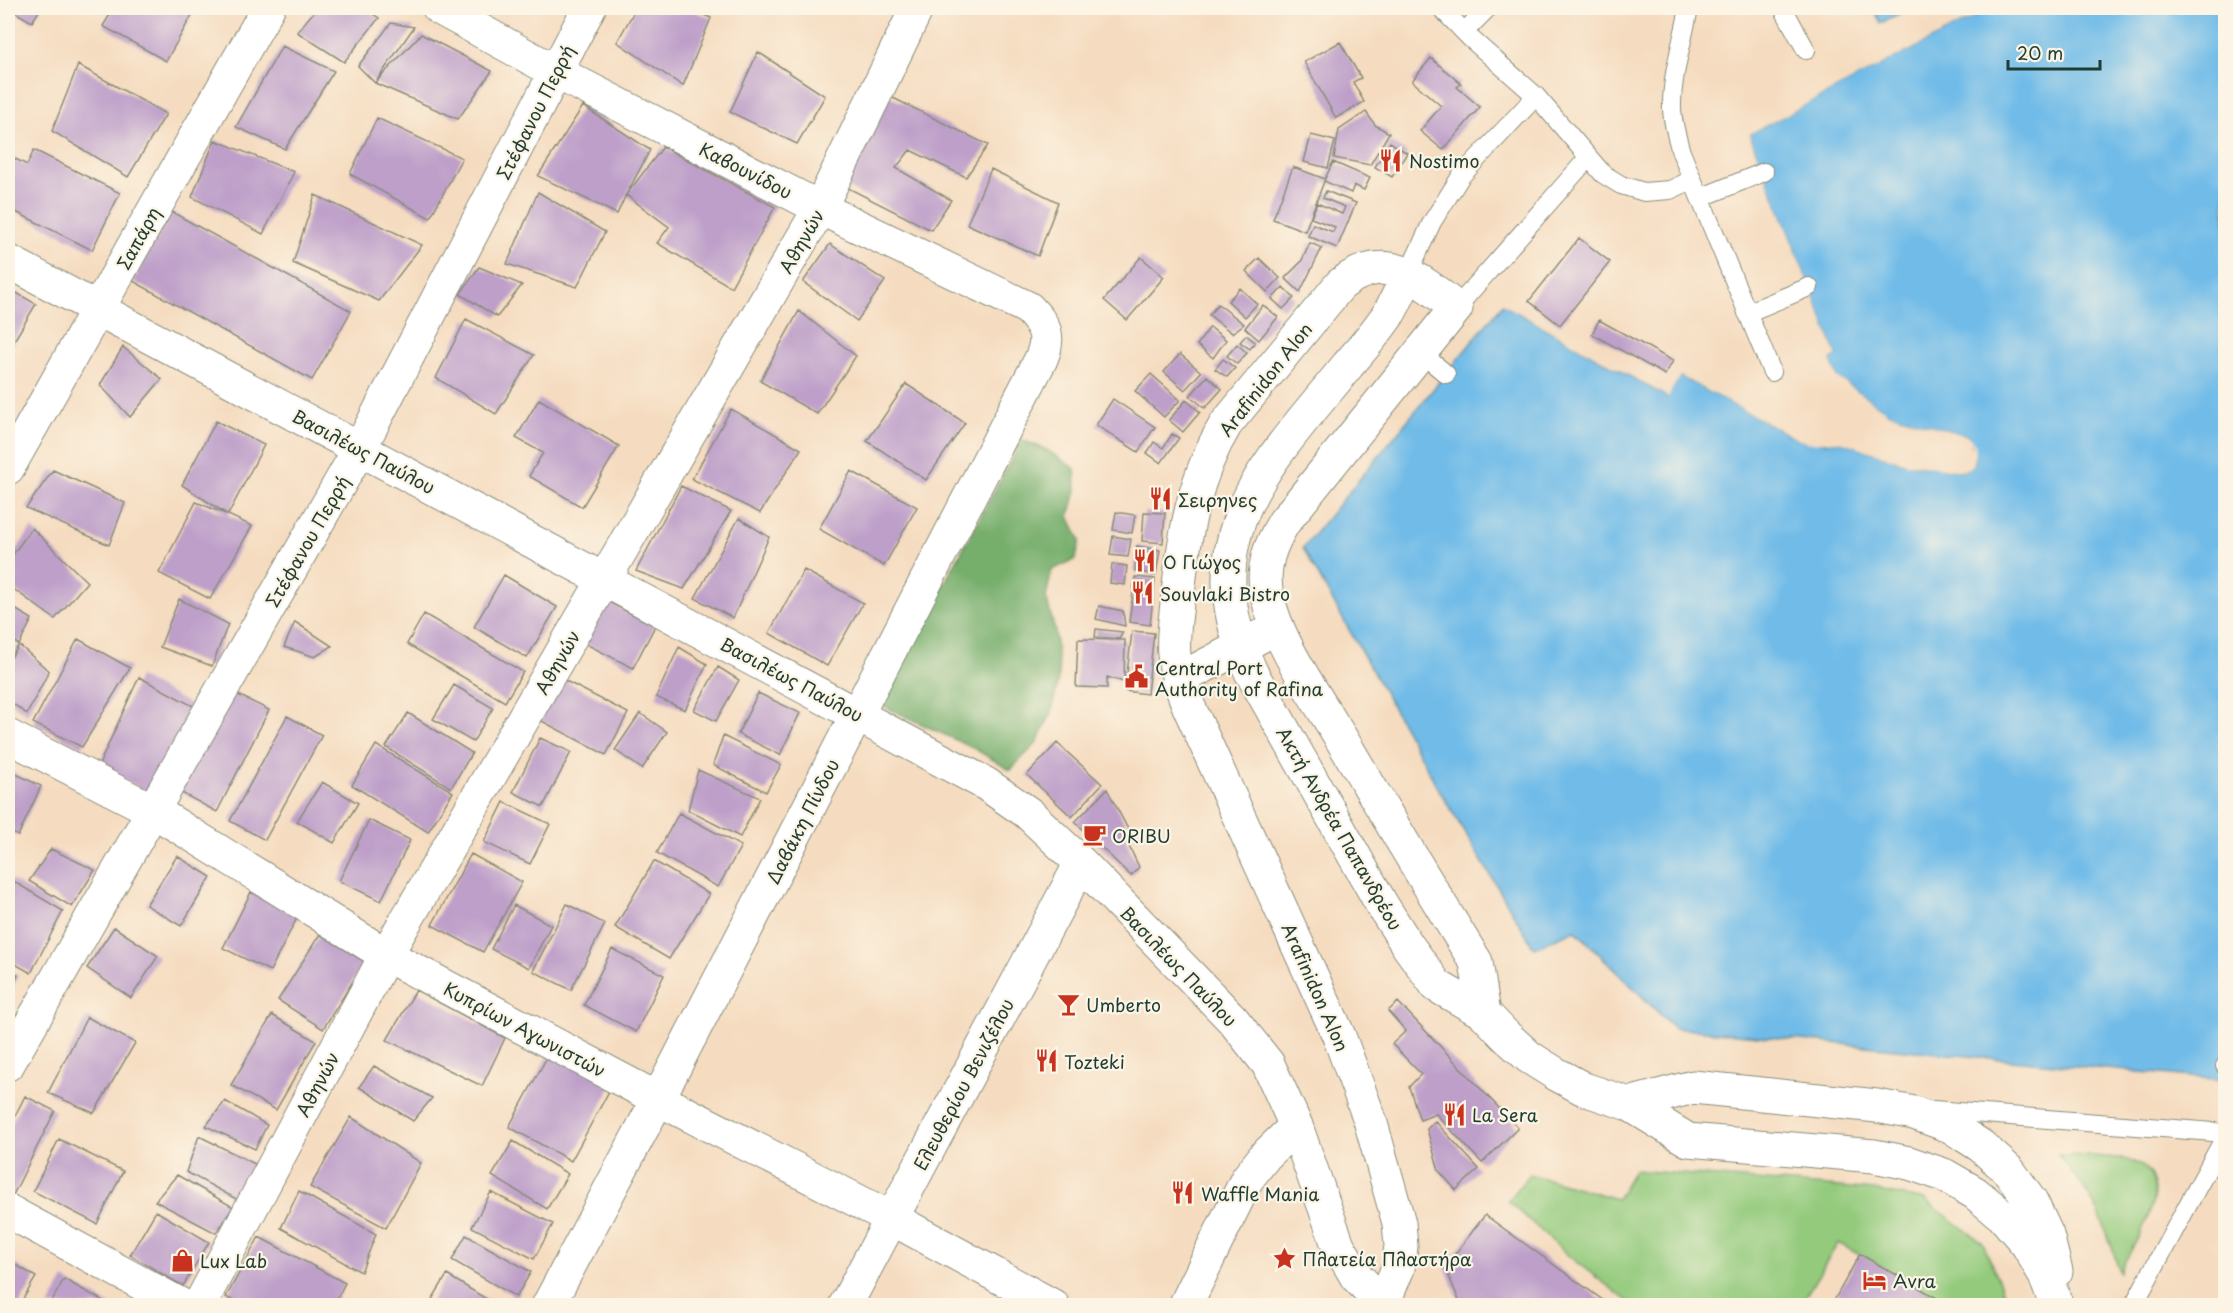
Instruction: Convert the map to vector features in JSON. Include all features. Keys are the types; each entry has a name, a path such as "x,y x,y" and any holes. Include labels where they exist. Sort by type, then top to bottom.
{"street":[{"name":"Σαπάρη","path":"8,468 268,8"},
{"name":"Καβουνίδου","path":"439,8 556,72 820,208 1028,308 1039,320 1047,334"},
{"name":"Στέφανου Περρή","path":"8,1064 360,448 590,8"},
{"name":"Αθηνών","path":"199,1305 386,955 820,208 915,12"},
{"name":"Βασιλέως Παύλου","path":"8,261 858,714 986,784 1028,813 1081,863 1233,1020 1268,1065 1296,1126 1338,1245 1356,1276 1384,1305"},
{"name":"Arafinidon Alon","path":"1384,1305 1398,1268 1401,1246 1399,1224 1370,1120 1339,1036 1178,680 1174,654 1174,627 1182,556 1196,490 1214,443 1226,424 1340,285 1366,269 1380,268 1408,274 1425,283 1456,308"},
{"name":"Ακτή Ανδρέα Παπανδρέου","path":"1408,274 1388,314 1271,461 1253,489 1240,517 1232,543 1228,569 1228,596 1240,647 1271,710 1408,946 1437,986 1484,1013 1514,1043 1556,1074 1584,1089 1629,1104 1688,1140 1874,1156 1909,1163 1944,1175 1975,1193 2003,1216 2027,1244 2045,1275 2057,1305"},
{"path":"1456,308 1296,505 1274,538 1267,556 1265,574 1267,593 1278,627 1311,689 1476,962 1484,1013"},
{"name":"Δαβάκη Πίνδου","path":"549,1305 658,1100 1041,359 1046,347 1047,334"},
{"path":"1178,680 1278,627"},
{"name":"Κυπρίων Αγωνιστών","path":"8,736 152,810 386,955 658,1100 891,1218 1053,1305"},
{"name":"Ελευθερίου Βενιζέλου","path":"845,1305 1081,863"},
{"name":"Ακτή Ανδρέα Παπανδρέου","path":"1629,1104 1693,1088 1877,1106 1914,1113 1950,1126 1981,1146 2009,1171 2031,1202 2047,1235 2056,1272 2057,1305"},
{"path":"1185,1305 1247,1179 1265,1156 1296,1126"},
{"path":"8,1211 183,1305"}],"lane":[{"path":"1441,8 1464,32 1536,96 1603,174 1621,185 1644,192 1670,190 1692,180"},
{"path":"1464,32 1488,8"},
{"path":"1689,8 1674,86 1672,111 1675,132 1692,180 1772,372"},
{"path":"1783,8 1806,50"},
{"path":"1408,274 1432,222 1461,176 1536,96"},
{"path":"1456,308 1588,159"},
{"path":"1700,198 1764,172"},
{"path":"1747,313 1809,287"},
{"path":"1420,352 1446,374"},
{"path":"1877,1106 2226,1134 2133,1305"}],"green space":[{"path":"1022,440 1047,450 1075,469 1076,491 1069,516 1080,540 1076,559 1052,570 1046,597 1055,631 1059,675 1052,712 1037,743 1010,770 977,750 879,704"},
{"path":"2058,1155 2101,1156 2127,1160 2144,1167 2152,1179 2154,1194 2150,1210 2119,1272 2109,1238 2096,1209 2080,1183"},
{"path":"1634,1170 1874,1190 1925,1200 1983,1243 2009,1305 1951,1305 1838,1243 1800,1305 1633,1305 1571,1258 1508,1201 1530,1174 1617,1199"}],"water":[{"path":"1873,8 1910,8 1881,23"},
{"path":"1991,8 2225,8 2226,1057 2223,1080 1674,1028 1575,930 1534,948 1441,793 1303,548 1503,304 1667,397 1680,376 1799,440 1825,443 1839,441 1905,463 1962,471 1973,466 1976,455 1968,436 1888,413 1837,377 1830,360 1837,356 1749,134"}],"pier":[{"path":"1984,8 1991,8 1749,134 1837,356 1830,360 1837,377 1888,413 1968,436 1975,444 1976,455 1973,466 1962,471 1905,463 1839,441 1812,443 1799,440 1680,376 1668,397 1503,304 1505,302 1666,393 1681,373 1800,438 1813,440 1839,438 1906,460 1961,468 1971,464 1972,445 1966,438 1887,415 1834,378 1827,360 1833,355 1746,134"}],"building":[{"path":"8,8 41,8 32,22"},
{"path":"114,8 179,8 192,15 166,61 103,26"},
{"path":"317,8 364,8 379,18 344,62 297,32"},
{"path":"636,8 687,8 711,18 683,86 617,42"},
{"path":"391,23 414,27 375,83 358,66"},
{"path":"421,34 492,71 458,119 375,83"},
{"path":"1340,42 1361,78 1353,82 1364,102 1336,118 1304,62"},
{"path":"282,46 334,71 285,149 236,127"},
{"path":"758,52 825,96 797,144 730,112"},
{"path":"1431,58 1461,84 1457,87 1480,107 1443,150 1420,131 1441,106 1412,81"},
{"path":"78,65 166,114 128,177 52,131"},
{"path":"883,93 988,145 966,177 910,150 896,168 951,200 931,230 844,186"},
{"path":"583,106 650,150 617,214 538,176"},
{"path":"1366,112 1375,125 1389,133 1370,165 1334,158 1339,130"},
{"path":"377,118 462,158 430,218 350,174"},
{"path":"1311,135 1335,141 1328,168 1304,162"},
{"path":"215,140 294,172 263,234 192,197"},
{"name":"Nostimo","path":"1390,142 1407,153 1392,177 1375,167"},
{"path":"663,147 775,207 731,287 657,243 669,227 626,195"},
{"path":"34,150 120,193 92,250 8,208 13,190 8,187 8,155 27,165"},
{"path":"1333,162 1370,178 1364,190 1354,185 1351,193 1324,181"},
{"path":"1293,167 1325,179 1305,231 1273,219"},
{"path":"991,169 1058,202 1038,256 967,224"},
{"path":"1326,191 1356,203 1337,248 1308,236 1313,224 1333,232 1335,227 1311,218 1317,203 1342,214 1345,207 1323,198"},
{"path":"538,192 605,232 577,287 507,264"},
{"path":"315,195 422,245 379,301 293,263"},
{"path":"172,212 351,311 312,380 133,281"},
{"path":"1579,238 1610,262 1560,325 1529,301"},
{"path":"1310,243 1322,248 1300,292 1285,278 1301,262"},
{"path":"830,244 885,281 857,321 803,282"},
{"path":"1141,257 1164,277 1127,320 1104,300"},
{"path":"1259,258 1280,278 1267,292 1246,271"},
{"path":"479,267 522,285 497,317 460,294"},
{"path":"1283,287 1294,298 1283,309 1272,299"},
{"path":"8,288 36,304 8,351"},
{"path":"1240,288 1257,304 1245,317 1228,301"},
{"path":"1218,304 1244,324 1232,333 1209,315"},
{"path":"1263,305 1278,317 1259,340 1245,328"},
{"path":"799,311 856,356 817,414 760,381"},
{"path":"466,319 534,355 496,414 436,378"},
{"path":"1599,320 1673,361 1665,375 1592,334"},
{"path":"1210,327 1226,340 1213,358 1197,345"},
{"path":"1246,335 1255,342 1250,349 1240,342"},
{"path":"1237,344 1247,353 1237,364 1227,356"},
{"path":"123,347 162,379 130,417 100,385"},
{"path":"1180,354 1201,372 1185,390 1164,372"},
{"path":"1223,359 1235,368 1227,377 1215,369"},
{"path":"1151,374 1180,400 1164,417 1135,391"},
{"path":"1207,376 1222,389 1205,408 1190,396"},
{"path":"906,384 965,423 926,480 867,441"},
{"path":"539,399 619,446 582,507 529,476 543,453 516,438"},
{"path":"1113,399 1155,427 1138,452 1096,425"},
{"path":"1186,400 1200,412 1183,432 1169,420"},
{"path":"731,409 801,449 760,513 692,479"},
{"path":"216,421 264,445 228,515 182,485"},
{"path":"1172,434 1179,438 1161,463 1147,453 1154,442 1163,448"},
{"path":"53,470 125,503 109,545 26,508"},
{"path":"851,471 917,507 884,566 819,529"},
{"path":"681,486 731,511 684,589 636,571"},
{"path":"196,502 252,526 210,599 159,573"},
{"path":"1116,512 1135,515 1132,533 1113,530"},
{"path":"1144,512 1165,513 1163,543 1142,541"},
{"path":"739,518 769,537 733,618 695,598"},
{"path":"32,528 87,582 55,619 8,585 8,561"},
{"path":"1113,536 1131,539 1128,557 1110,555"},
{"path":"1137,546 1160,550 1156,575 1135,571"},
{"path":"1112,564 1127,566 1125,585 1110,583"},
{"path":"804,570 863,603 827,666 769,633"},
{"path":"504,575 557,607 527,658 474,627"},
{"path":"1135,577 1155,579 1150,625 1129,622"},
{"path":"179,599 228,624 212,666 160,647"},
{"path":"605,600 655,626 633,668 582,642"},
{"path":"8,605 32,619 19,645 8,638"},
{"path":"1099,606 1123,611 1125,626 1096,619"},
{"path":"424,614 523,672 505,702 407,644"},
{"path":"295,622 332,646 315,657 284,647"},
{"path":"1096,629 1123,632 1119,639 1095,637"},
{"path":"1132,631 1154,633 1147,694 1125,691"},
{"path":"78,639 130,668 82,747 33,723"},
{"path":"1078,639 1125,640 1124,682 1107,677 1107,688 1076,687"},
{"path":"19,645 49,671 27,714 8,700 8,662"},
{"path":"679,647 707,664 685,710 656,697"},
{"path":"718,667 739,680 716,721 694,710"},
{"path":"139,677 195,707 152,794 98,767"},
{"path":"560,678 628,713 606,755 538,719"},
{"path":"454,685 493,708 473,742 433,719"},
{"path":"228,690 269,710 217,812 176,790"},
{"path":"758,693 800,713 780,755 738,734"},
{"path":"408,713 472,753 451,788 386,747"},
{"path":"640,713 667,732 642,769 615,750"},
{"path":"287,716 322,735 265,840 230,821"},
{"path":"723,736 781,765 766,792 713,765"},
{"path":"540,738 571,752 543,807 513,792"},
{"path":"1057,743 1102,784 1072,817 1027,775"},
{"path":"376,745 453,792 428,832 352,785"},
{"path":"8,770 41,786 18,836 8,831"},
{"path":"698,770 760,798 740,837 688,810"},
{"path":"322,782 358,803 334,843 297,821"},
{"path":"1107,789 1131,835 1125,838 1139,867 1131,876 1075,822"},
{"path":"504,802 550,824 530,864 484,842"},
{"path":"679,813 741,846 718,887 657,853"},
{"path":"369,820 410,840 381,901 339,881"},
{"path":"51,849 95,870 72,907 29,881"},
{"path":"471,854 522,882 483,952 432,925"},
{"path":"177,856 211,877 181,926 146,905"},
{"path":"654,861 709,894 669,959 615,927"},
{"path":"8,878 63,911 31,973 8,960"},
{"path":"251,892 298,916 270,971 223,948"},
{"path":"567,904 605,924 571,990 533,971"},
{"path":"514,905 551,925 529,968 491,949"},
{"path":"114,927 158,956 131,998 87,968"},
{"path":"320,934 365,962 323,1029 278,1000"},
{"path":"612,949 664,975 636,1032 584,1005"},
{"path":"8,970 18,975 8,999"},
{"path":"416,990 505,1038 482,1086 387,1040"},
{"path":"1398,1002 1518,1128 1482,1163 1436,1114 1420,1120 1409,1087 1421,1074 1392,1044 1406,1031 1388,1011"},
{"path":"272,1015 316,1041 276,1110 231,1085"},
{"path":"87,1017 135,1043 94,1113 48,1093"},
{"path":"553,1046 615,1080 571,1161 509,1127"},
{"path":"374,1066 432,1098 413,1121 359,1087"},
{"path":"25,1096 55,1111 13,1195 8,1192 8,1130"},
{"path":"225,1101 267,1125 255,1149 206,1126"},
{"path":"351,1117 421,1163 386,1228 310,1187"},
{"path":"1435,1121 1479,1169 1456,1190 1439,1171 1427,1129"},
{"path":"199,1136 259,1166 238,1200 186,1172"},
{"path":"59,1139 123,1171 97,1224 33,1191"},
{"path":"513,1141 568,1174 547,1209 492,1176"},
{"path":"177,1175 233,1207 216,1233 155,1201"},
{"path":"299,1191 376,1234 361,1272 281,1228"},
{"path":"491,1192 553,1224 534,1259 472,1227"},
{"path":"156,1211 209,1242 183,1286 130,1255"},
{"path":"1485,1215 1611,1306 1461,1305 1445,1267"},
{"path":"466,1235 531,1272 516,1297 452,1260"},
{"path":"259,1237 345,1283 333,1306 242,1306 226,1297"},
{"name":"Avra","path":"1860,1254 1951,1306 1831,1306"},
{"path":"8,1260 36,1277 19,1306 8,1299"},
{"path":"447,1275 498,1306 428,1306"},
{"path":"64,1279 112,1306 49,1306"}],"place":[{"name":"Nostimo","path":"1391,160"},
{"name":"Σειρηνες","path":"1160,499"},
{"name":"Ο Γιώγος","path":"1145,561"},
{"name":"Souvlaki Bistro","path":"1142,593"},
{"name":"Central Port Authority of Rafina","path":"1137,677"},
{"name":"ORIBU","path":"1094,835"},
{"name":"Umberto","path":"1068,1004"},
{"name":"Tozteki","path":"1046,1061"},
{"name":"La Sera","path":"1454,1114"},
{"name":"Waffle Mania","path":"1183,1193"},
{"name":"Πλατεία Πλαστήρα","path":"1284,1258"},
{"name":"Lux Lab","path":"182,1260"},
{"name":"Avra","path":"1875,1280"}]}
